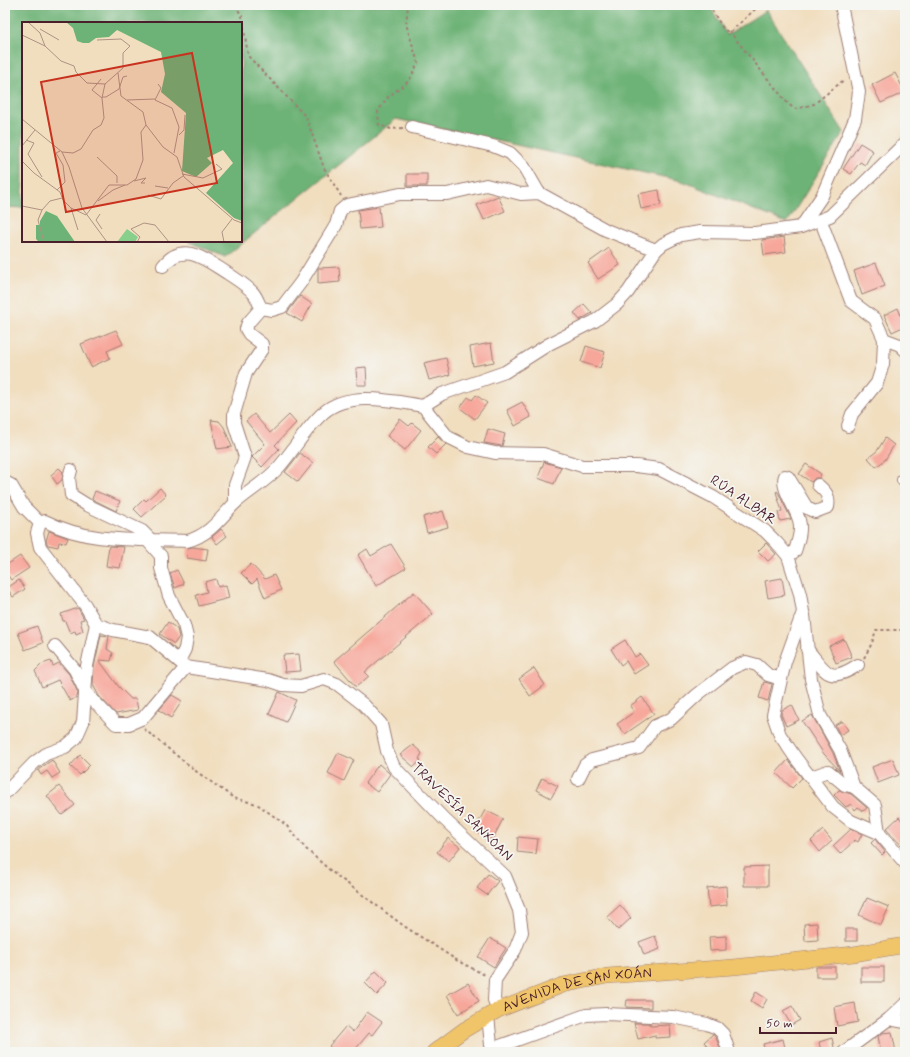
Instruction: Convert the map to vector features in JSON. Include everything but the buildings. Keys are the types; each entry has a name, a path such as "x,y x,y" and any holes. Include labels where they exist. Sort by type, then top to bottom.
{"main road":[{"name":"AVENIDA DE SAN XOÁN","path":"434,1052 464,1030 493,1013 563,985 607,976 734,967 854,954 905,945"}],"street":[{"path":"801,227 822,196 855,119 859,92 841,5"},
{"path":"412,127 493,146 510,153 524,167 538,193"},
{"path":"40,523 45,521 69,532 102,539 187,541 198,538 215,525 235,504 278,468 322,413 334,405 378,399 423,406 442,394 505,372 549,344 595,321 617,304 628,292 656,250 681,235 700,232 755,233 801,227 821,221 830,216 905,143"},
{"path":"261,308 272,310 282,307 301,282 336,225 340,211 346,204 400,194 448,194 486,185 521,194 538,193 606,230 656,250"},
{"path":"821,221 851,301 875,319 884,339 883,364 877,383 852,414 848,426"},
{"path":"163,266 170,258 181,254 199,255 235,279 254,294 261,308"},
{"path":"235,504 235,485 245,457 234,423 234,414 246,373 262,350 262,344 249,334 246,329 248,323 261,308"},
{"path":"884,339 900,345 905,350"},
{"name":"RÚA ALBAR","path":"423,406 448,437 468,447 495,453 543,454 582,466 636,466 665,472 713,497 764,531 788,556 800,594 803,612 781,679 773,715 780,735 833,807 851,821 879,833 905,863"},
{"path":"55,646 75,670 86,693 116,724 129,724 143,718 182,664 187,637 184,625 168,596 161,556 142,531 86,505 72,495 69,478 71,470"},
{"path":"788,556 795,551 800,533 799,520 783,479 785,476 788,477 807,508 815,512 828,507 829,502 829,497 818,485"},
{"path":"5,482 11,485 24,507 40,523"},
{"path":"40,523 37,533 40,547 85,605 96,624 113,630 150,637 182,664"},
{"path":"803,612 811,679 820,715 840,750 854,787"},
{"path":"5,793 34,763 46,754 65,747 76,738 83,722 87,666 96,624"},
{"path":"808,649 826,672 833,676 843,674 858,665"},
{"path":"578,779 585,765 592,760 639,748 655,726 671,719 697,695 732,668 746,662 757,665 768,676 781,679"},
{"name":"TRAVESÍA SANXOAN","path":"182,664 268,680 283,685 301,686 324,679 337,684 364,705 381,724 387,751 394,766 444,820 505,876 518,910 522,932 515,950 495,980"},
{"path":"811,777 828,771 845,784 854,787 875,805 879,833"},
{"path":"495,980 491,1045 497,1047 586,1015 606,1014 673,1017 707,1024 717,1028 723,1034 729,1052"},
{"path":"844,1052 889,1019 905,1004"},
{"path":"889,1019 905,1022"}],"path":[{"path":"235,5 242,16 248,56 306,117 324,168 346,204"},
{"path":"391,129 379,125 378,111 388,96 408,81 418,63 406,24 408,5"},
{"path":"709,5 722,27 729,31 789,105 796,109 814,104 831,89 855,72"},
{"path":"729,31 731,31 760,5"},
{"path":"858,665 866,656 876,630 905,630"},
{"path":"135,721 197,772 234,798 257,804 286,824 306,849 332,872 404,926 458,961 495,980"}],"green space":[{"path":"5,5 709,5 727,35 766,10 844,132 787,223 682,181 396,119 225,257 190,242 242,242 242,22 22,22 22,208 5,207"}]}
